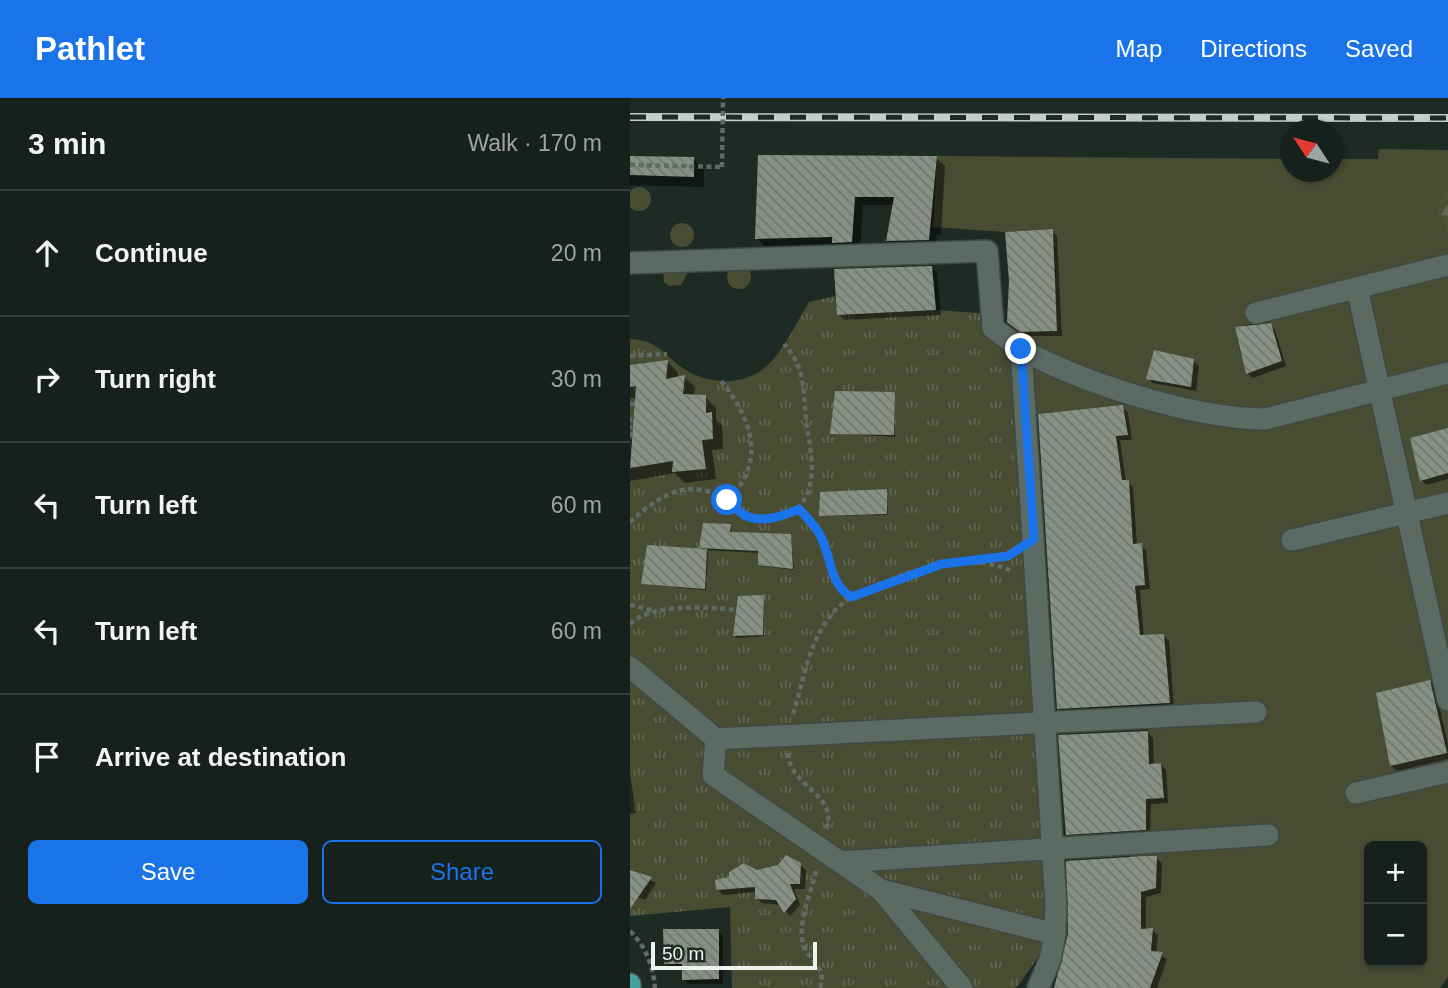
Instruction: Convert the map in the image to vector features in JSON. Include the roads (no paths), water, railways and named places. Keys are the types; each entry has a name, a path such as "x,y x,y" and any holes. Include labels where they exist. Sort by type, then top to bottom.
{"street":[{"path":"630,263 987,251 993,328 1021,349 1056,368 1116,389 1236,418 1265,419 1448,373"},
{"path":"1256,313 1448,265"},
{"path":"1357,288 1448,700"},
{"path":"1021,349 1053,849 1055,934 1050,960 1038,988"},
{"path":"1292,540 1448,503"},
{"path":"630,667 716,739 1256,712"},
{"path":"716,739 713,775 881,890 962,988"},
{"path":"1356,793 1448,772"},
{"path":"840,862 1268,835"},
{"path":"881,890 1055,934"}],"railway":[{"path":"630,117 1448,118"}]}
